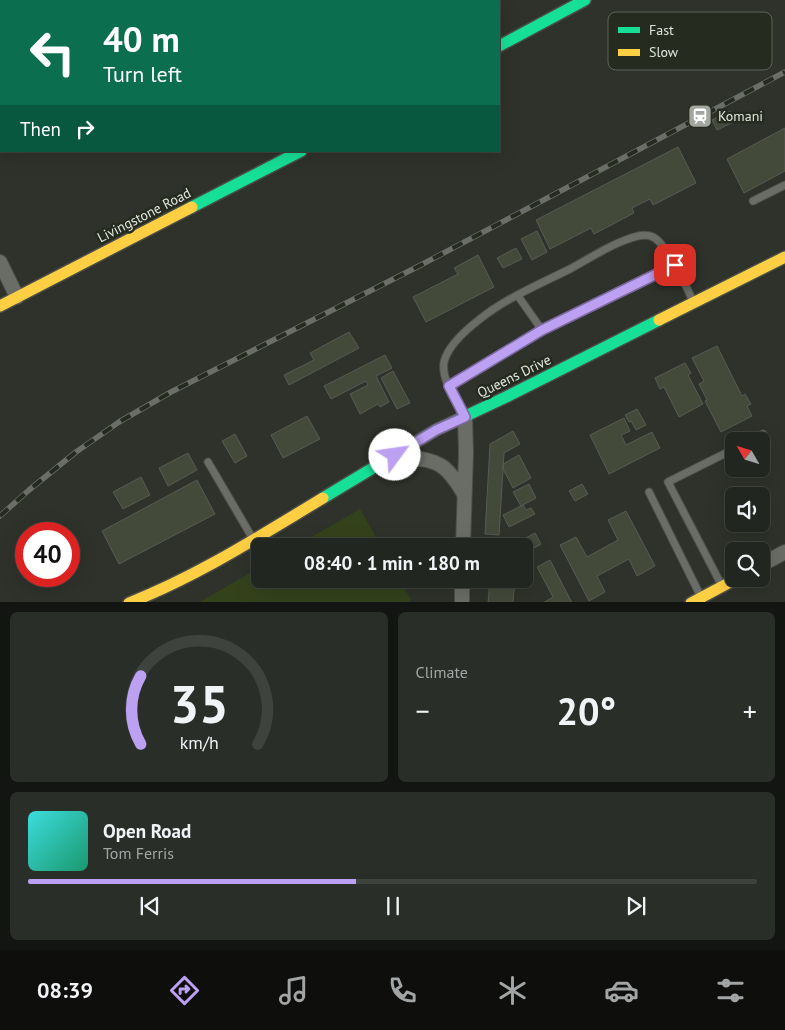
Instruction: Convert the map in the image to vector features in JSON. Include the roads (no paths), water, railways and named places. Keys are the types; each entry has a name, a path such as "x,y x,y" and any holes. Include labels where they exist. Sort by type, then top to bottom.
{"street":[{"path":"500,45 584,0"},
{"name":"Livingstone Road","path":"0,306 299,152"},
{"name":"Queens Drive","path":"257,538 436,430 785,257"},
{"path":"0,262 17,297"},
{"path":"463,538 466,453 465,417"},
{"path":"395,455 441,464 455,479 464,494"},
{"name":"Queens Drive","path":"129,602 162,590 251,542"},
{"path":"770,560 785,552"},
{"path":"696,600 725,584"},
{"path":"462,588 462,602"}],"lane":[{"path":"753,201 785,185"},
{"path":"465,417 444,374 447,355 460,337 481,318 518,296 616,245 645,235 659,241 675,265 695,303"},
{"path":"449,386 542,330 675,265"},
{"path":"518,296 542,330"},
{"path":"722,586 668,482 725,454"},
{"path":"208,462 253,538"},
{"path":"649,492 696,600"}],"railway":[{"path":"0,516 76,452 119,422 171,392 419,266 785,72"}],"place":[{"name":"Komani","path":"700,116"}]}
